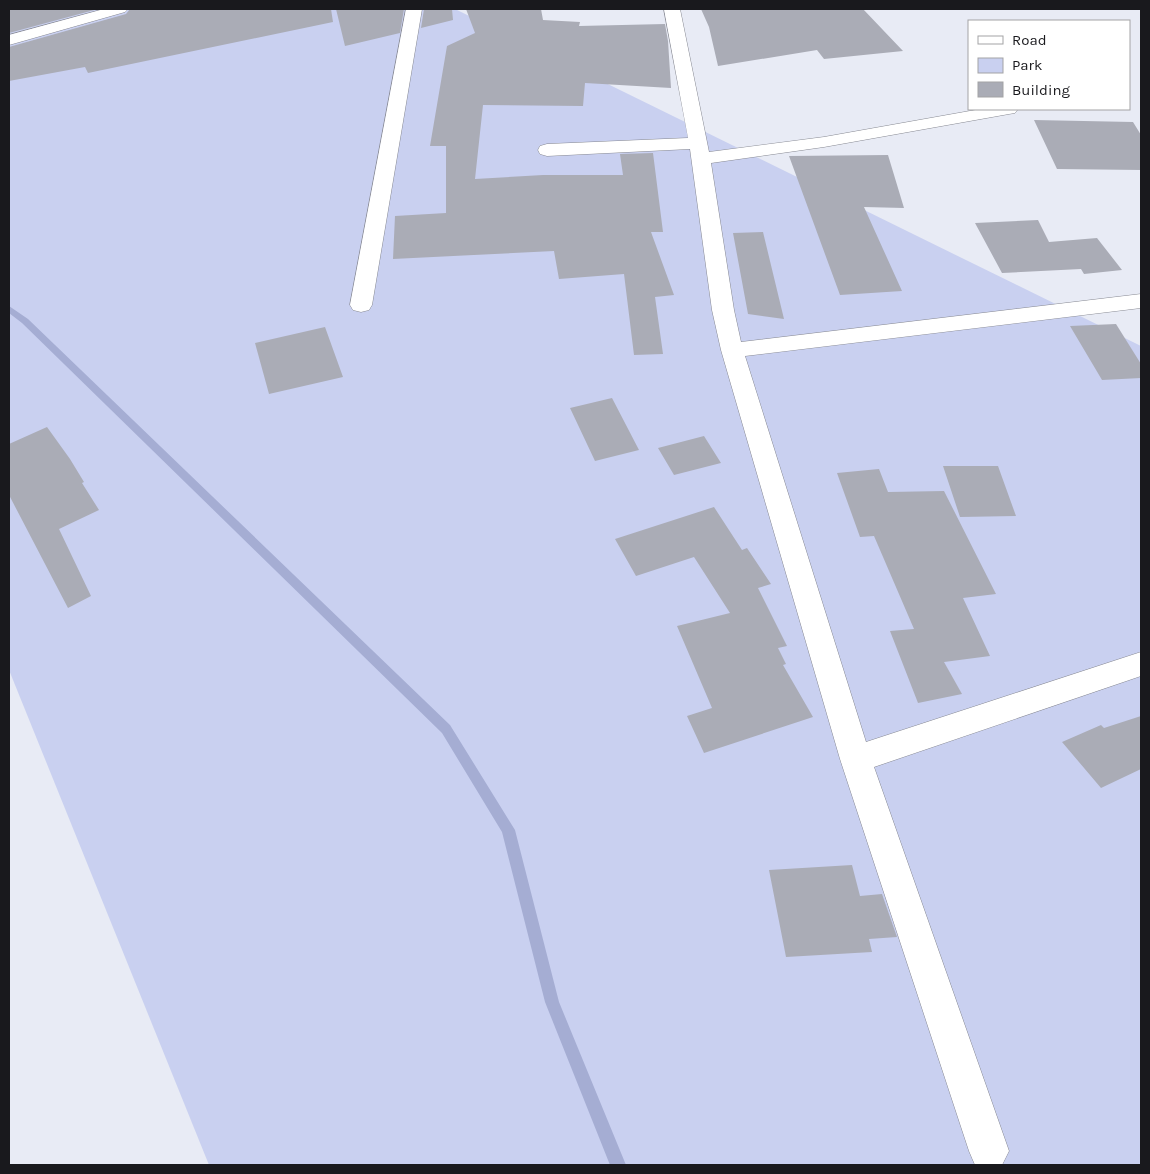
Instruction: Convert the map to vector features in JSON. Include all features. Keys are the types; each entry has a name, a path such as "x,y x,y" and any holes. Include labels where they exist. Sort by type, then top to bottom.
{"street":[{"path":"9,40 120,9"},
{"path":"361,305 414,9"},
{"path":"672,9 700,151 723,310 732,350 856,759 988,1151"},
{"path":"547,150 700,151 824,142 1003,110"},
{"path":"732,350 1141,301"},
{"path":"856,759 1141,664"}],"green space":[{"path":"9,9 455,9 1141,346 1141,1165 209,1165 9,670"}],"building":[{"path":"9,9 98,9 9,33"},
{"path":"130,9 331,9 333,22 88,73 85,67 9,81 9,47 126,14"},
{"path":"336,9 404,9 400,33 345,46"},
{"path":"424,9 452,9 453,20 421,28"},
{"path":"466,9 541,9 543,20 580,22 579,26 665,24 671,88 585,83 583,106 483,105 475,179 543,175 623,175 620,154 653,153 663,232 651,232 674,295 655,297 663,354 634,355 624,274 559,279 554,251 393,259 395,216 446,213 446,146 430,146 447,46 475,33"},
{"path":"701,9 863,9 903,51 824,59 817,50 718,66 709,27"},
{"path":"1034,120 1133,122 1141,135 1141,170 1057,169"},
{"path":"888,155 904,208 864,207 902,291 840,295 789,156"},
{"path":"1038,220 1049,242 1097,238 1122,270 1084,274 1081,269 1002,273 975,223"},
{"path":"763,232 784,319 748,314 733,233"},
{"path":"1116,324 1141,364 1141,378 1102,380 1070,326"},
{"path":"325,327 343,377 269,394 255,343"},
{"path":"612,398 639,450 595,461 570,408"},
{"path":"47,427 70,459 99,510 59,529 91,596 68,608 9,495 9,444"},
{"path":"704,436 721,463 674,475 658,448"},
{"path":"943,466 998,466 1016,516 960,517"},
{"path":"879,469 888,492 944,491 996,594 963,598 990,656 944,662 962,694 918,703 890,631 914,629 874,536 860,537 837,473"},
{"path":"714,507 742,550 747,548 771,584 758,588 787,646 778,648 786,664 783,665 813,717 704,753 687,716 712,708 677,626 730,613 694,557 636,576 615,539"},
{"path":"1141,716 1141,769 1101,788 1062,742 1101,725 1104,728"},
{"path":"852,865 860,896 882,894 897,937 869,939 872,952 786,957 769,870"}],"waterway":[{"path":"9,309 25,321 446,729 508,830 552,1002 618,1165"}]}
